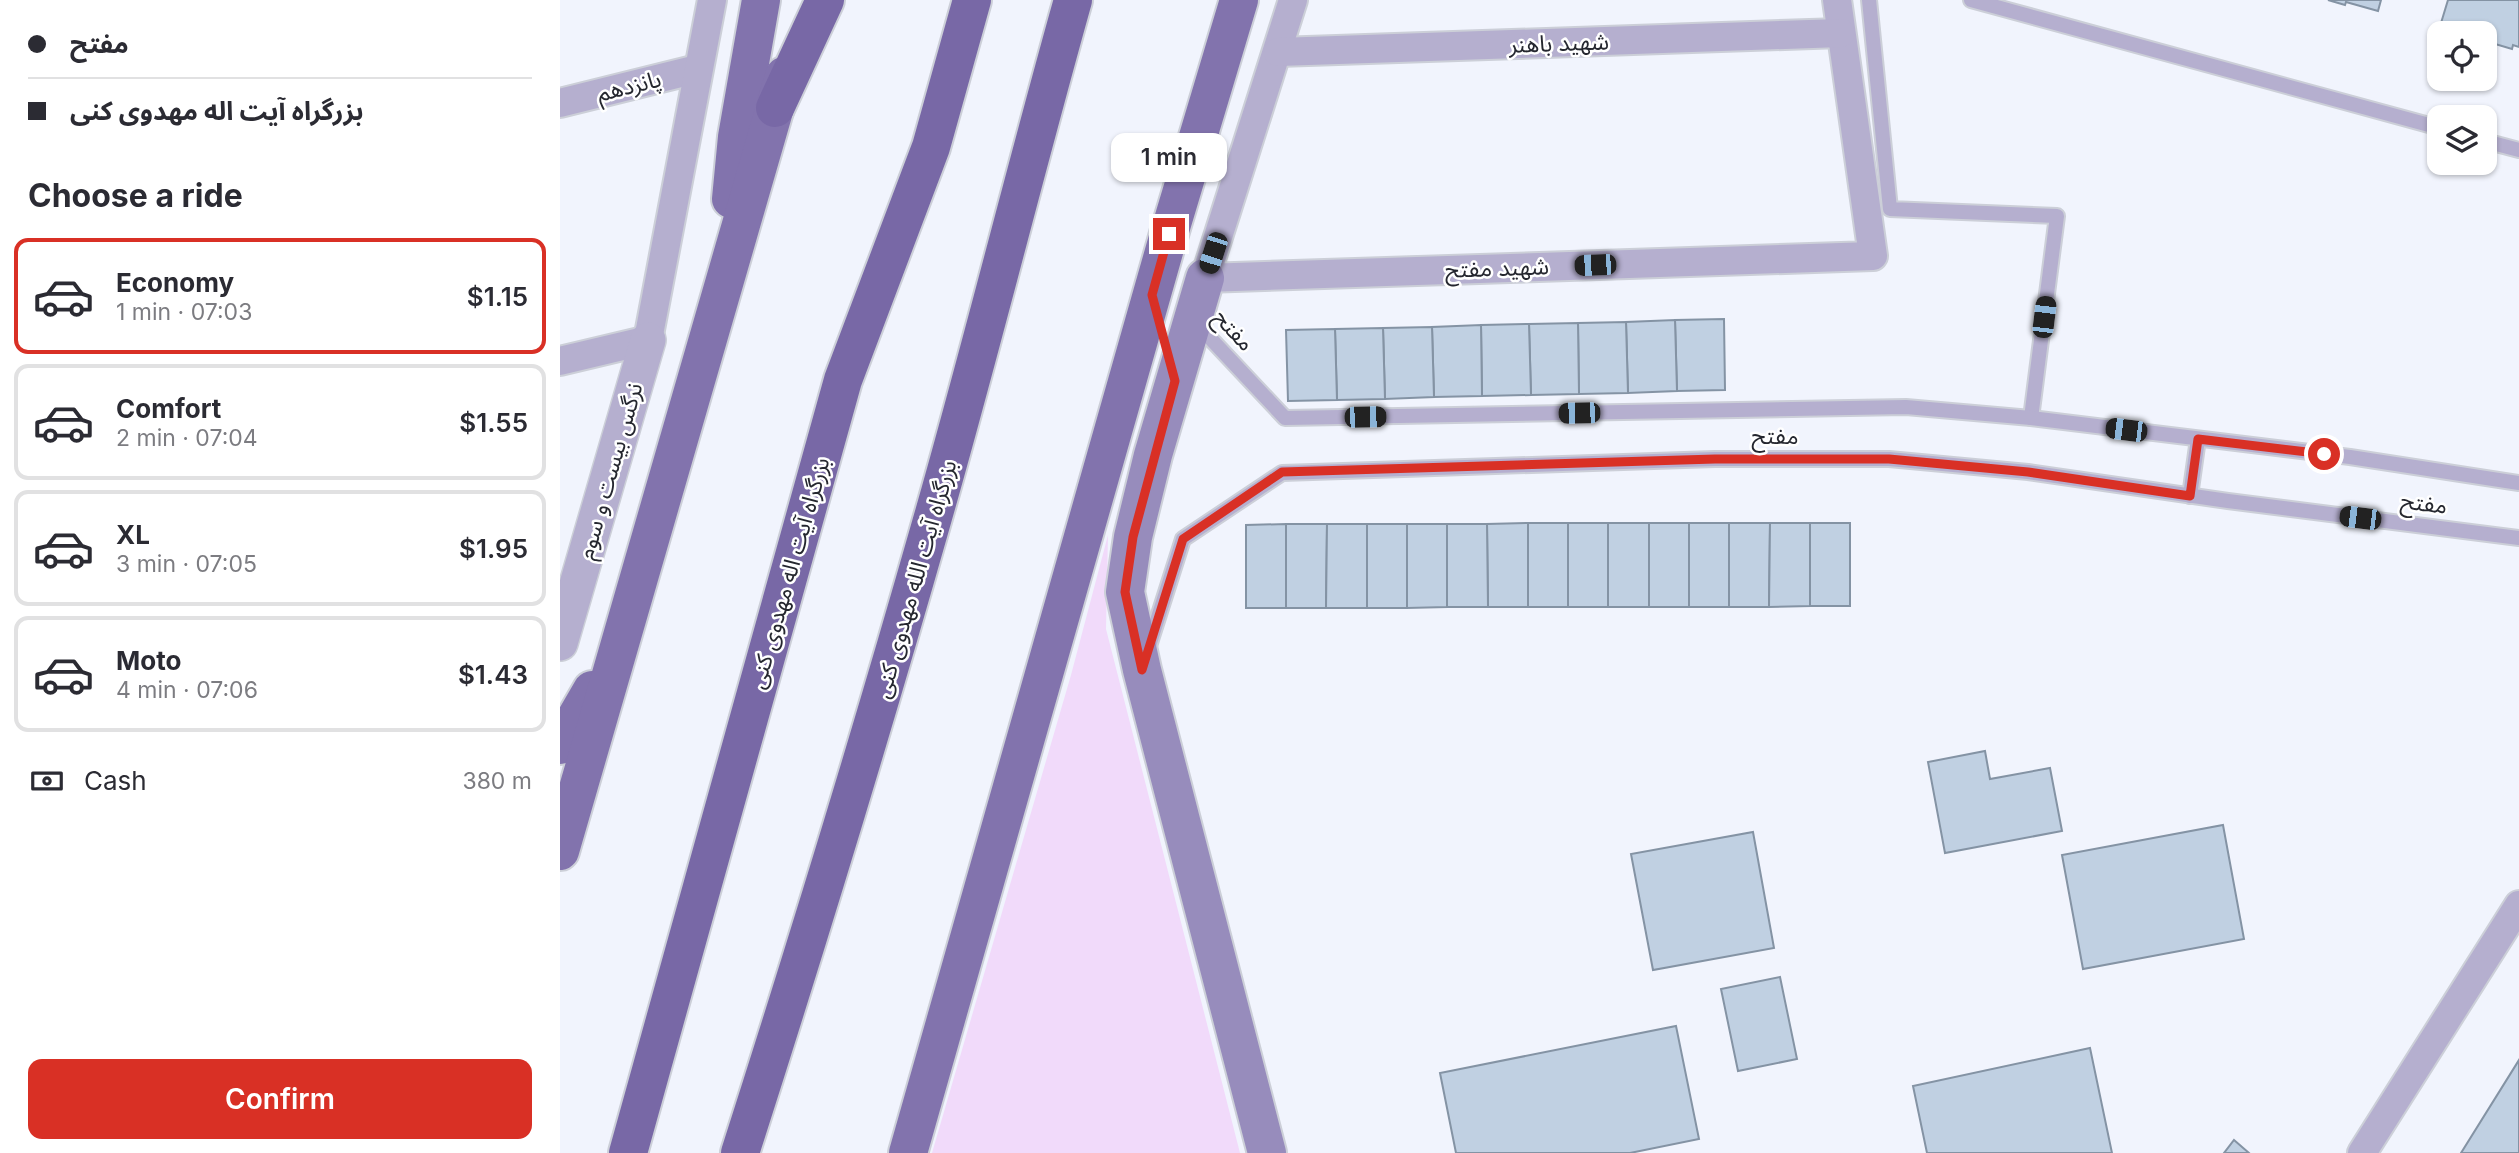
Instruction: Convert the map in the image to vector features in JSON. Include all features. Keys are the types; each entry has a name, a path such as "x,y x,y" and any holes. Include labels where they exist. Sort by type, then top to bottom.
{"highway":[{"path":"775,108 825,0"},
{"name":"بزرگراه آیت اله مهدوی کنی","path":"628,1153 844,380 931,147 972,0"},
{"name":"بزرگراه آیت الله مهدوی کنی","path":"740,1153 855,786 923,551 1073,0"}],"main road":[{"path":"722,296 737,137 761,0"},
{"path":"560,851 806,0"},
{"path":"908,1153 1152,295 1239,0"},
{"path":"1205,278 1133,537 1125,592 1142,670 1267,1153"},
{"path":"1152,295 1175,381"},
{"path":"1105,462 1175,381"},
{"path":"560,745 621,640"}],"street":[{"path":"560,361 648,340 712,0"},
{"path":"1205,278 1293,0"},
{"path":"1837,0 1842,33"},
{"name":"شهید باهنر","path":"1278,52 1842,33"},
{"name":"شهید مفتح","path":"1205,278 1873,256 1842,33"},
{"name":"پانزدهم","path":"560,103 697,69"},
{"name":"نرگس بیست و سوم","path":"563,624 648,340"},
{"path":"2362,1153 2519,905"}],"lane":[{"path":"1869,0 1890,209 2057,216 2031,418"},
{"path":"1970,0 2427,124"},
{"path":"2497,144 2519,150"},
{"name":"مفتح","path":"1193,319 1284,418 1906,407 2031,418 2350,457 2519,483"},
{"path":"2190,496 2198,439"},
{"name":"مفتح","path":"1142,670 1183,539 1282,472 1715,459 1889,459 2028,472 2190,496 2519,538"}],"shaded area":[{"path":"1108,535 1106,629 1240,1153 932,1153 1071,675"}],"building":[{"path":"2328,0 2381,0 2378,11"},
{"path":"2448,0 2519,0 2519,47 2513,45 2512,49 2497,45 2497,21 2442,21"},
{"path":"1724,319 1725,390 1677,391 1675,320"},
{"path":"1675,320 1677,391 1628,393 1626,322"},
{"path":"1626,322 1628,393 1579,394 1578,323"},
{"path":"1578,323 1579,394 1531,395 1529,324"},
{"path":"1529,324 1531,395 1482,396 1481,325"},
{"path":"1481,325 1482,396 1434,397 1432,327"},
{"path":"1432,327 1434,397 1385,399 1383,328"},
{"path":"1383,328 1385,399 1337,400 1335,329"},
{"path":"1335,329 1337,400 1288,401 1286,330"},
{"path":"1528,523 1568,523 1568,607 1528,607"},
{"path":"1528,523 1528,607 1488,607 1487,524"},
{"path":"1568,523 1608,523 1608,607 1568,607"},
{"path":"1608,523 1649,523 1649,607 1608,607"},
{"path":"1649,523 1689,523 1689,607 1649,607"},
{"path":"1689,523 1729,523 1729,607 1689,607"},
{"path":"1729,523 1770,523 1769,607 1729,607"},
{"path":"1770,523 1810,523 1810,606 1769,607"},
{"path":"1810,523 1850,523 1850,606 1810,606"},
{"path":"1286,524 1327,524 1326,608 1286,608"},
{"path":"1286,524 1286,608 1246,608 1246,525"},
{"path":"1327,524 1367,524 1367,608 1326,608"},
{"path":"1367,524 1407,524 1407,608 1367,608"},
{"path":"1407,524 1447,524 1447,607 1407,608"},
{"path":"1447,524 1487,524 1488,607 1447,607"},
{"path":"1985,751 1990,779 2050,768 2062,831 1945,853 1928,762"},
{"path":"2223,825 2244,939 2083,969 2062,855"},
{"path":"1753,832 1774,948 1653,970 1631,854"},
{"path":"1780,977 1797,1059 1738,1071 1721,989"},
{"path":"1676,1026 1699,1139 1630,1153 1456,1153 1440,1073"},
{"path":"2090,1048 2112,1153 1927,1153 1913,1086"},
{"path":"2519,1060 2519,1153 2461,1153"},
{"path":"2234,1140 2249,1153 2224,1153"}],"route":[{"path":"1169,234 1152,295 1175,381 1133,537 1125,592 1142,670 1183,539 1282,472 1715,459 1889,459 2028,472 2190,496 2198,439 2324,454"}]}
